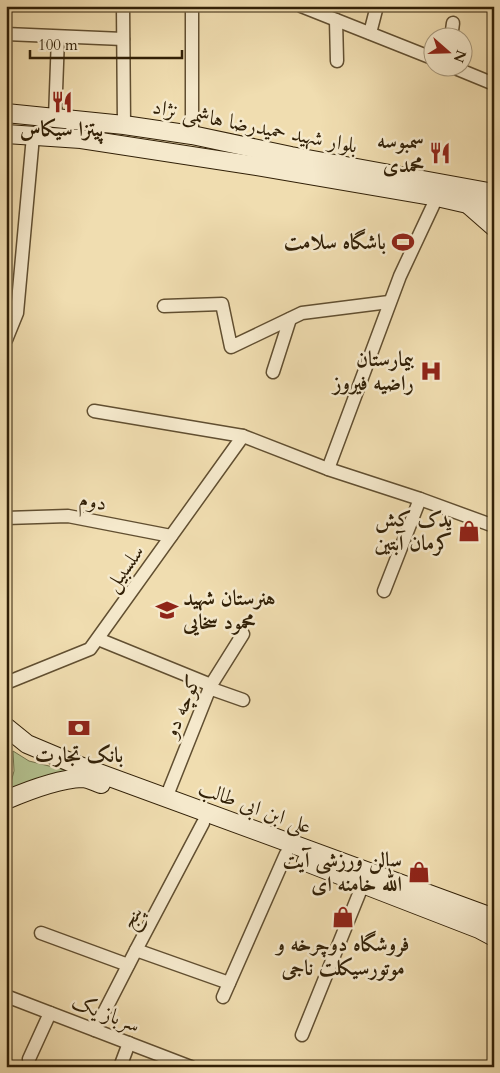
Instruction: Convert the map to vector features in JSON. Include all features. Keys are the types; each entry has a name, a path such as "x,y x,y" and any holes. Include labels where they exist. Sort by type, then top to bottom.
{"main road":[{"name":"بلوار شهید حمیدرضا هاشمی نژاد","path":"6,113 124,125 192,135 470,197 494,210"},
{"name":"بلوار شهید حمیدرضا هاشمی نژاد","path":"6,134 81,139 257,166 437,197 470,197 494,193"},
{"path":"494,179 470,197 494,227"},
{"name":"علی ابن ابی طالب","path":"6,727 27,744 77,765 494,918"},
{"name":"علی ابن ابی طالب","path":"6,800 64,781 84,778 286,854 479,929 494,937"}],"street":[{"path":"124,6 124,125"},
{"path":"192,6 192,135"},
{"path":"301,6 422,54"},
{"path":"370,33 377,6"},
{"path":"336,20 337,61"},
{"path":"452,28 453,23"},
{"path":"6,34 123,39"},
{"path":"55,118 58,37"},
{"path":"472,75 494,84"},
{"path":"6,340 16,313 13,285 33,136"},
{"path":"328,469 400,276 437,197"},
{"path":"164,306 220,303 224,305 231,347 302,313 390,302"},
{"path":"273,372 290,319"},
{"path":"94,412 243,436 328,469 420,499 494,526"},
{"name":"سلسبیل","path":"6,683 90,649 243,436"},
{"path":"384,591 420,499"},
{"name":"دوم","path":"6,518 68,516 171,536"},
{"name":"کوچه دو","path":"166,798 210,686 243,634"},
{"path":"98,639 243,700"},
{"name":"پنج","path":"95,1030 203,823"},
{"path":"223,997 286,854"},
{"path":"302,1035 363,884"},
{"path":"41,933 128,965"},
{"path":"136,950 229,983"},
{"name":"سرباز یک","path":"6,996 191,1067"},
{"path":"29,1059 50,1013"},
{"path":"120,1067 128,1043"}],"green space":[{"path":"13,751 29,761 81,774 11,789 14,771"}],"place":[{"name":"پیتزا سیکاس","path":"62,102"},
{"name":"سمبوسه محمدی","path":"440,153"},
{"name":"باشگاه سلامت","path":"403,242"},
{"name":"بیمارستان راضیه فیروز","path":"431,371"},
{"name":"یدک کش کرمان آبتین","path":"469,531"},
{"name":"هنرستان شهید محمود سخایی","path":"167,610"},
{"name":"بانک تجارت","path":"79,728"},
{"name":"سالن ورزشى آیت الله خامنه اى","path":"419,872"},
{"name":"فروشگاه دوچرخه و موتورسیکلت ناجی","path":"343,917"}]}
